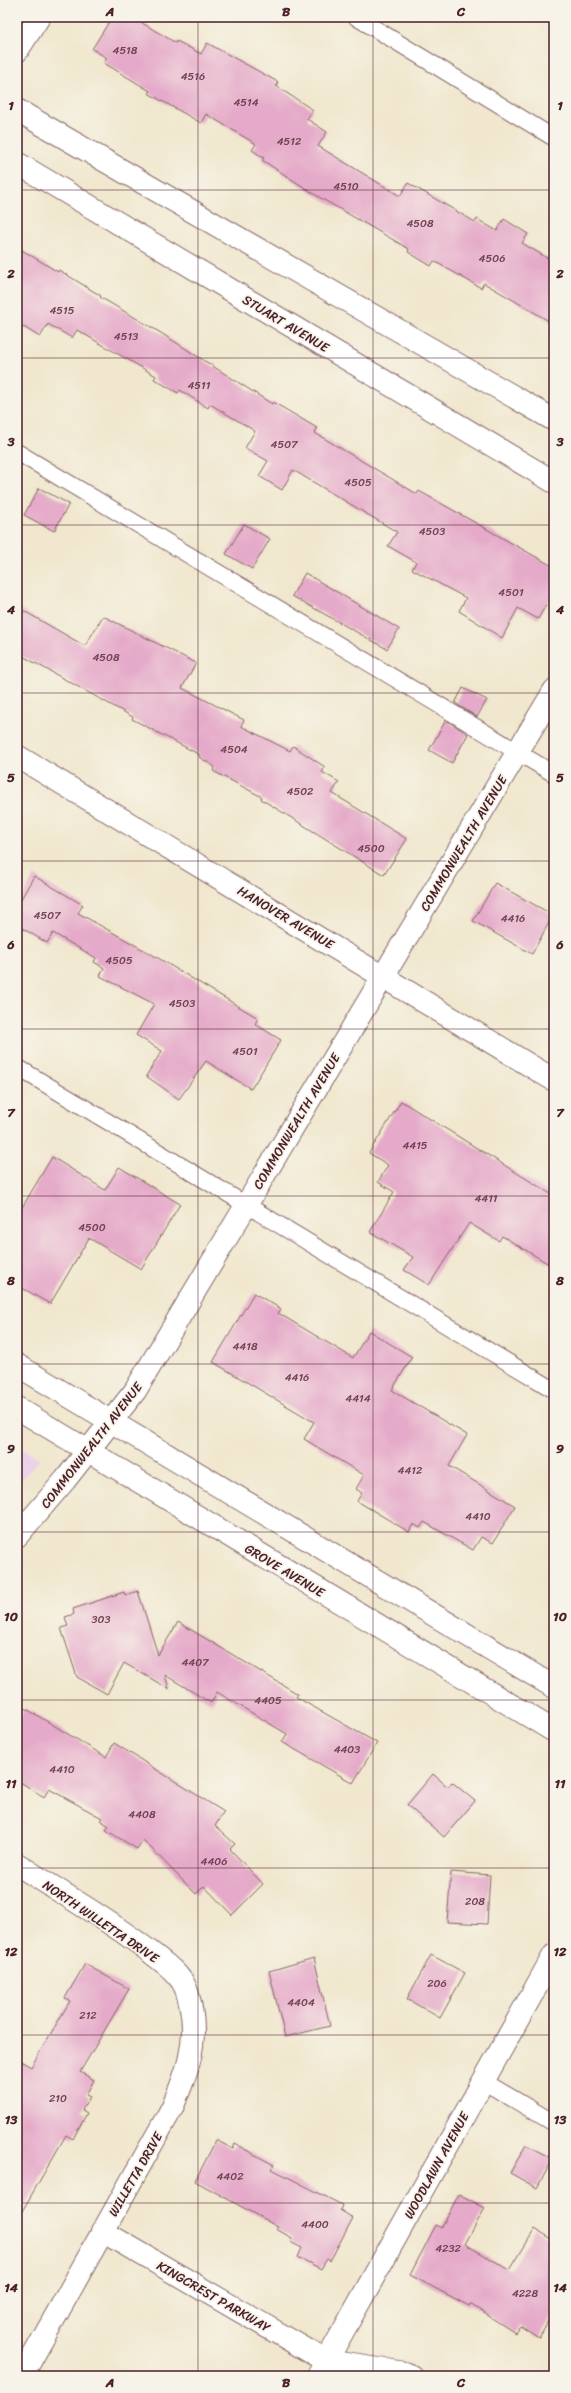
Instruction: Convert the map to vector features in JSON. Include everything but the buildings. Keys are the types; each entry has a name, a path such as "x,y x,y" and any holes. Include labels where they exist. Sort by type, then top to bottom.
{"street":[{"path":"17,51 38,17"},
{"path":"17,110 554,420"},
{"name":"STUART AVENUE","path":"17,163 554,482"},
{"name":"COMMONWEALTH AVENUE","path":"17,1536 88,1451 135,1391 554,691"},
{"name":"HANOVER AVENUE","path":"17,756 383,975 554,1080"},
{"path":"17,1365 554,1687"},
{"name":"GROVE AVENUE","path":"17,1408 554,1732"},
{"name":"NORTH WILLETTA DRIVE","path":"17,1864 132,1938 165,1964"},
{"name":"WOODLAWN AVENUE","path":"327,2371 483,2081 554,1955"},
{"name":"WILLETTA DRIVE","path":"22,2376 102,2230 172,2108 188,2070 193,2043 193,2021 189,1998 181,1980 165,1964"},
{"name":"KINGCREST PARKWAY","path":"102,2230 327,2371 405,2373 411,2376"}],"lane":[{"path":"356,17 554,138"},
{"path":"17,452 554,774"},
{"path":"17,1067 554,1390"},
{"path":"483,2081 554,2123"}],"shaded area":[{"path":"17,1445 40,1459 17,1485"}]}
